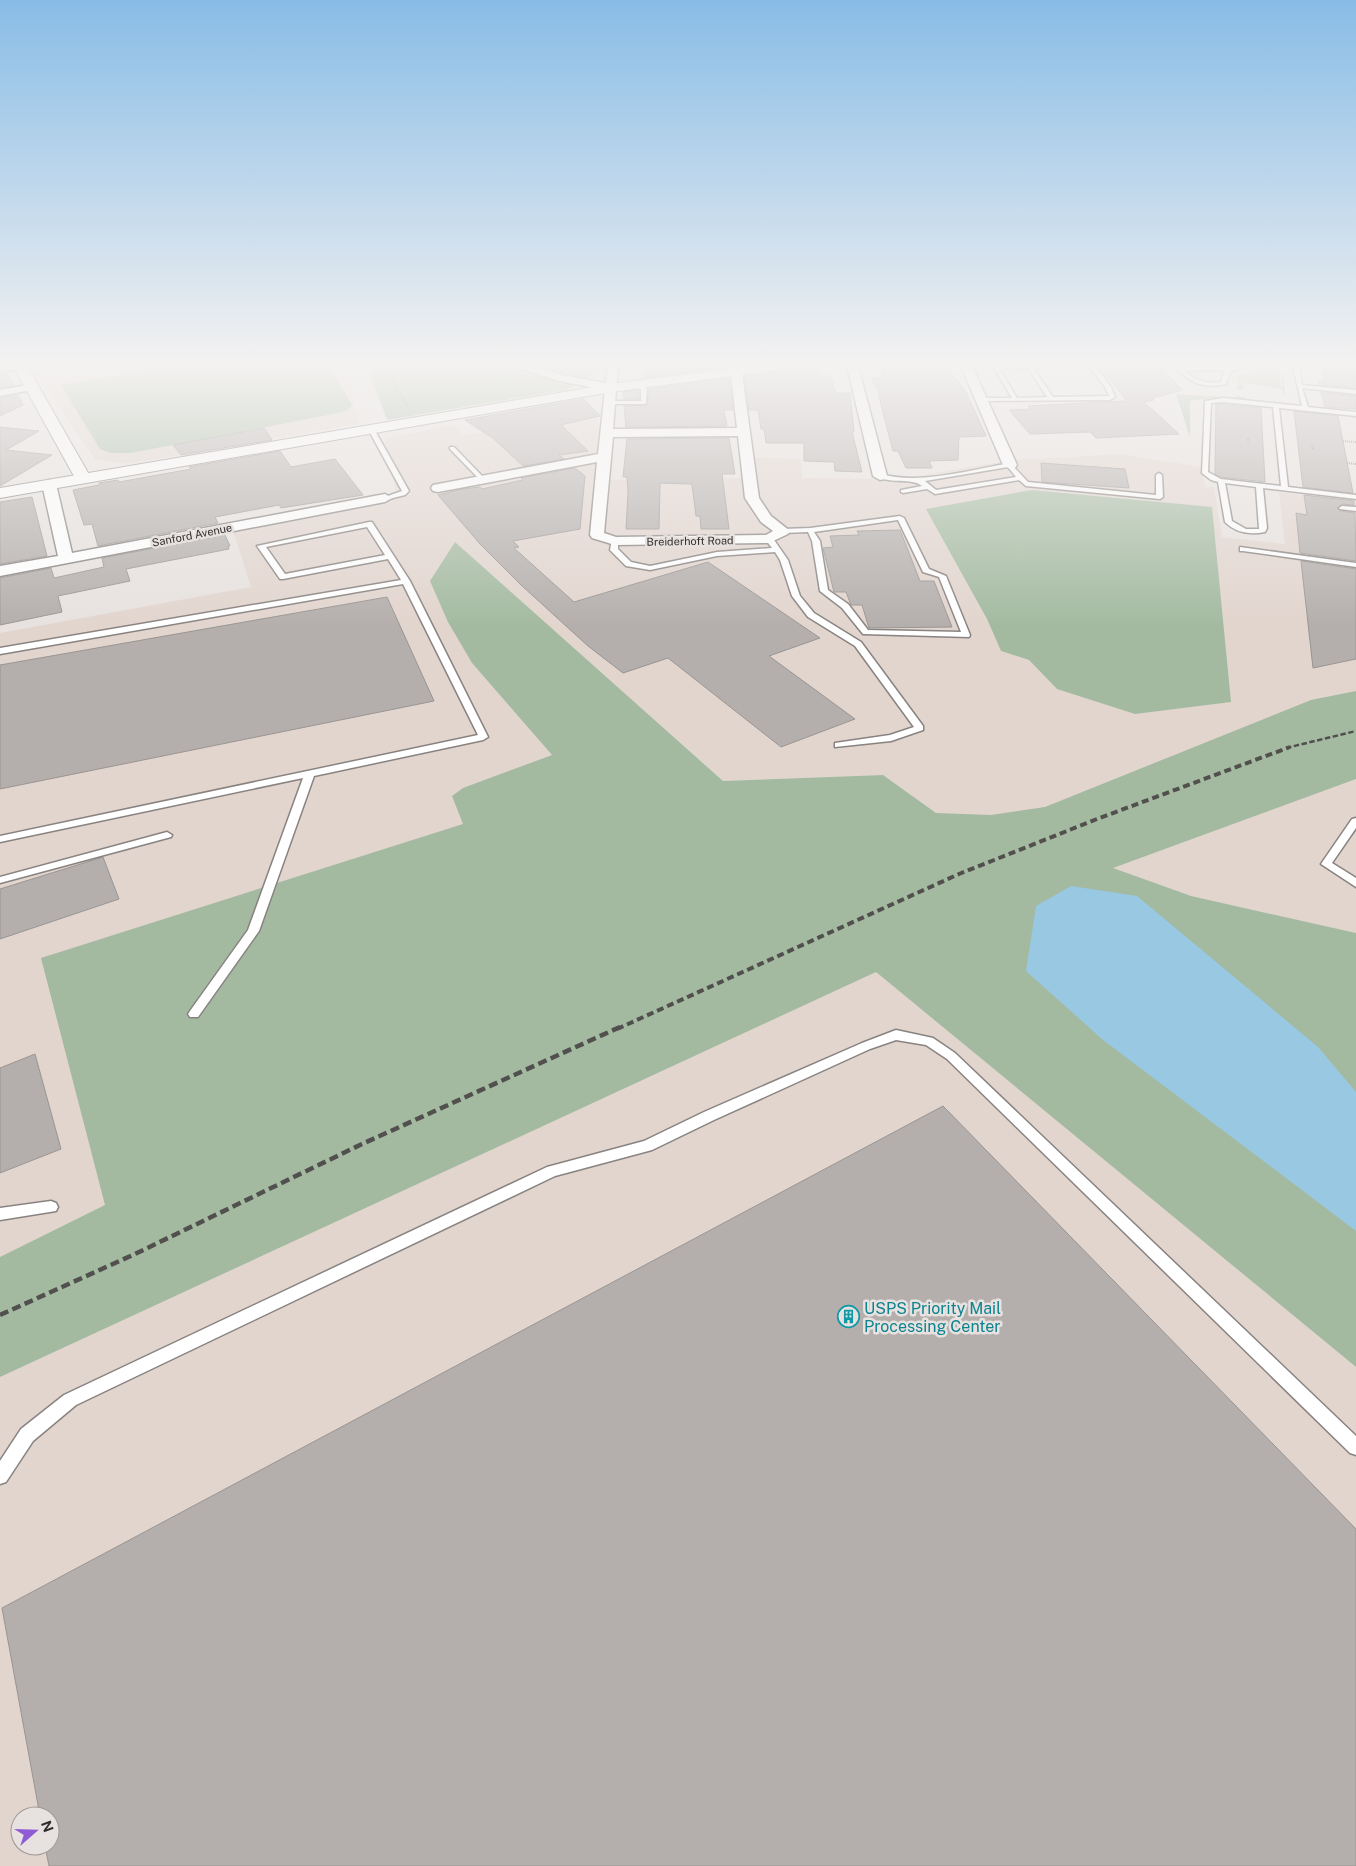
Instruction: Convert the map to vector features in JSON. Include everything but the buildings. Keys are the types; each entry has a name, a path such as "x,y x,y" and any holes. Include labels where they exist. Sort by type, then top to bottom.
{"main road":[{"path":"69,453 83,478"},
{"path":"0,492 229,453"}],"street":[{"path":"438,488 604,457 604,453"},
{"path":"747,453 752,498 766,519 783,531"},
{"path":"874,453 880,476"},
{"path":"1005,453 1010,465"},
{"name":"Breiderhoft Road","path":"604,457 597,535 615,541 773,544 783,531"},
{"path":"49,484 66,559"},
{"name":"Sanford Avenue","path":"0,571 385,498"}],"lane":[{"path":"385,453 406,491 403,494 385,498"},
{"path":"457,453 484,480"},
{"path":"1206,453 1206,473 1213,479 1356,497"},
{"path":"1281,453 1284,488"},
{"path":"880,476 893,480 919,480 1010,465 1026,484 1035,486 1160,497 1159,476"},
{"path":"919,480 935,492 1020,478"},
{"path":"1221,480 1229,522 1240,529 1258,532 1263,528 1259,485"},
{"path":"903,492 928,487"},
{"path":"1342,508 1356,510"},
{"path":"783,531 810,530 900,518 926,570 942,576 966,635 866,632 845,606 824,591 816,541 810,530"},
{"path":"0,838 483,737 406,580 369,524 261,546 282,577 390,556"},
{"path":"615,541 614,550 630,564 650,568 773,544 784,560 796,596 811,615 858,644 920,728 891,738 838,745"},
{"path":"1243,549 1356,565"},
{"path":"0,650 406,580"},
{"path":"194,1014 253,931 310,773"},
{"path":"1356,821 1326,864 1356,884"},
{"path":"0,880 167,835"},
{"path":"0,1476 27,1435 70,1400 552,1171 647,1146 866,1046 896,1035 929,1041 951,1056 1356,1447"},
{"path":"0,1214 50,1207"}],"path":[{"path":"1347,463 1356,464"}],"shaded area":[{"path":"91,453 190,453 127,464 95,459"},
{"path":"387,453 597,453 596,480 749,478 748,457 801,459 802,478 901,479 1011,460 1122,454 1201,467 1205,487 1214,487 1222,537 1285,544 1279,492 1356,502 1356,933 1131,883 960,831 883,775 723,781 455,542 472,663 552,755 876,972 1356,1367 1356,1866 0,1866 0,633 251,587 232,527 398,499","holes":["927,509 1057,689 1029,660 1001,651 987,619"]}],"green space":[{"path":"1032,490 1212,507 1231,702 1135,714 1057,689 1029,660 1001,651 987,619 926,509"},
{"path":"455,542 723,781 883,775 936,813 991,815 1045,807 1311,700 1356,691 1356,779 1113,868 1191,896 1356,933 1356,1367 876,972 0,1377 0,1257 105,1205 41,958 463,824 452,796 463,788 552,755 472,663 448,622 430,581"}],"water":[{"path":"1071,886 1137,896 1318,1047 1356,1092 1356,1231 1103,1040 1026,971 1036,906"}],"railway":[{"path":"1290,747 1356,731"},
{"path":"617,1029 959,874 1097,819 1290,747"},
{"path":"0,1315 135,1254 362,1144 620,1027"}],"place":[{"name":"USPS Priority Mail Processing Center","path":"848,1317"}]}
